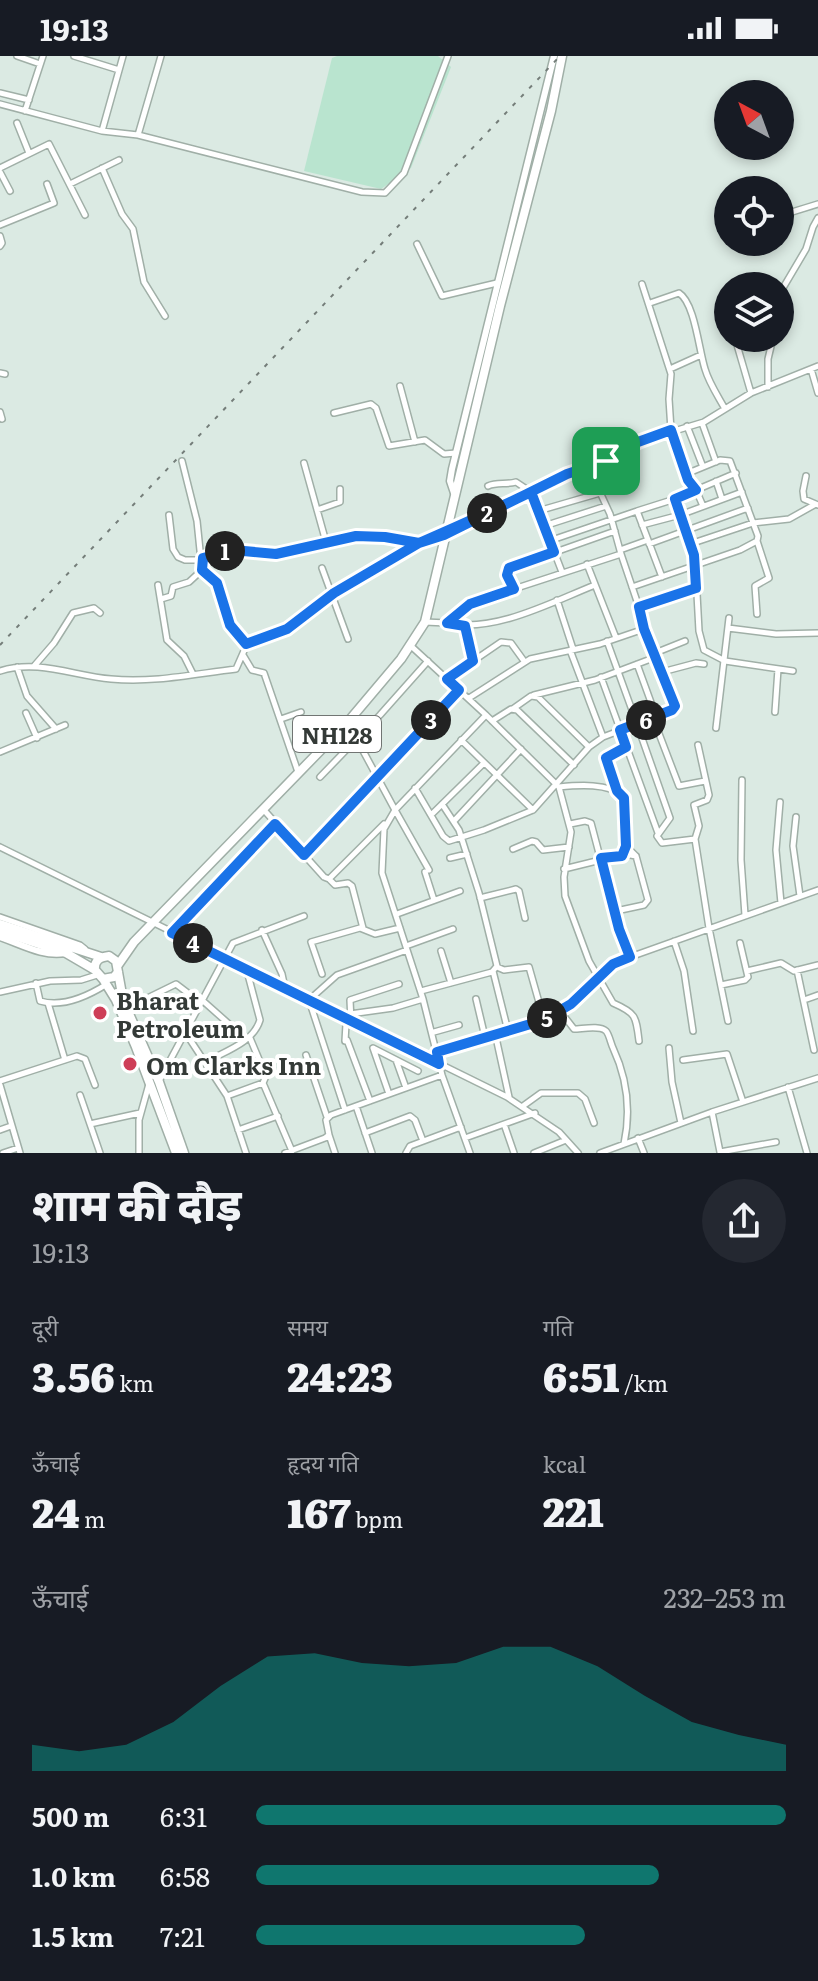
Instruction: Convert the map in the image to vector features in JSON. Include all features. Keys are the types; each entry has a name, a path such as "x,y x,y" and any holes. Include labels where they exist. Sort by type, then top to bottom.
{"highway":[{"name":"NH128","path":"118,968 134,942 347,723 411,646 425,622 562,56"},
{"path":"0,924 101,956 118,968 124,1010 184,1153"},
{"path":"0,934 66,953 100,977 124,1010"},
{"name":"NH128","path":"101,956 134,942"},
{"path":"100,977 96,962 101,956"},
{"path":"100,977 114,977 118,968"},
{"path":"154,1081 176,1153"}],"street":[{"path":"17,56 40,64"},
{"path":"25,111 43,56"},
{"path":"77,56 119,70"},
{"path":"102,131 123,56"},
{"path":"138,135 161,56"},
{"path":"0,104 102,131 138,135 362,192 385,193 404,173 448,56"},
{"path":"454,493 450,481 497,283 553,60 562,56"},
{"path":"0,93 29,100"},
{"path":"17,123 29,153"},
{"path":"10,191 0,170 44,145 51,146 85,215"},
{"path":"70,184 119,160"},
{"path":"102,168 135,235 144,282 165,316"},
{"path":"0,225 54,203 47,184"},
{"path":"794,211 818,204"},
{"path":"792,272 806,249 818,218"},
{"path":"0,236 0,246"},
{"path":"417,244 442,296 497,283"},
{"path":"642,284 670,369 671,430 686,474 703,506"},
{"path":"650,303 677,293 683,295 697,332 705,372 725,409"},
{"path":"739,352 751,393"},
{"path":"768,387 770,352"},
{"path":"670,369 701,355"},
{"path":"0,671 34,666 111,679 161,680 236,669 247,644 287,629 331,596 419,543 444,535 531,492 606,461 638,442 702,423 751,393 815,368 818,393"},
{"path":"400,386 415,442"},
{"path":"334,413 371,404 376,408 387,444 393,447 426,440 444,454 456,453"},
{"path":"0,412 2,419"},
{"path":"702,423 716,462"},
{"path":"687,426 703,467"},
{"path":"686,474 728,460 736,473 769,578 755,586 757,614"},
{"path":"161,599 172,595 173,587 189,582 202,570 203,558 182,461"},
{"path":"304,463 326,542"},
{"path":"415,788 446,840 462,837 533,810 589,747 603,737 675,706 644,629 606,506 588,466"},
{"path":"549,541 675,499 736,473"},
{"path":"806,476 803,495 806,501 816,505"},
{"path":"716,481 722,499"},
{"path":"488,486 516,482 531,492 562,572"},
{"path":"317,510 340,502 340,489"},
{"path":"642,525 680,515 742,492"},
{"path":"538,511 600,493"},
{"path":"675,499 694,555 701,644 708,654 723,660 793,671"},
{"path":"690,544 753,523 789,519 816,505"},
{"path":"544,526 606,506"},
{"path":"447,623 470,604 748,508"},
{"path":"637,511 662,577"},
{"path":"169,515 171,543 175,553 185,560 233,550 276,554 368,535 419,543"},
{"path":"514,589 507,575 509,568 615,531"},
{"path":"632,587 740,550 757,541"},
{"path":"587,564 616,638"},
{"path":"322,568 348,639"},
{"path":"202,570 217,583 230,625 247,644"},
{"path":"158,585 167,640 184,656 193,674"},
{"path":"425,622 465,626 501,620 595,585"},
{"path":"639,607 696,588"},
{"path":"557,600 603,737"},
{"path":"34,666 54,643 73,613 94,608 100,613"},
{"path":"716,728 729,618"},
{"path":"465,626 473,661"},
{"path":"728,628 776,634 818,633"},
{"path":"469,698 524,661 644,629"},
{"path":"447,679 506,641 524,661"},
{"path":"607,641 670,818 658,833"},
{"path":"492,721 534,695 583,684 637,664 685,641"},
{"path":"411,646 558,785 570,824 570,847 564,869 565,896 589,961 613,1003 627,1008 634,1016 639,1041"},
{"path":"243,654 252,670 264,673 298,773"},
{"path":"320,777 428,661"},
{"path":"662,672 696,663 704,664"},
{"path":"637,664 679,786 705,781"},
{"path":"17,667 27,696 56,729"},
{"path":"775,712 778,669"},
{"path":"601,677 659,842 695,839"},
{"path":"304,855 459,690"},
{"path":"534,695 589,747"},
{"path":"514,708 574,765"},
{"path":"281,719 301,712"},
{"path":"26,713 37,738"},
{"path":"329,879 486,715"},
{"path":"347,723 427,871 434,900"},
{"path":"0,752 65,725"},
{"path":"461,740 533,810"},
{"path":"698,745 708,798 694,805 699,826 695,839 728,1021"},
{"path":"625,854 624,798 617,791 606,758 626,747"},
{"path":"454,821 521,749"},
{"path":"431,815 484,763"},
{"path":"742,780 741,860 745,915"},
{"path":"558,785 585,785 617,791"},
{"path":"780,802 776,850 781,903"},
{"path":"442,804 462,837 480,898 508,1031"},
{"path":"263,809 324,877 335,885 348,883 352,886 363,928"},
{"path":"796,817 793,846 800,896"},
{"path":"570,824 589,821 619,929 630,957"},
{"path":"386,822 381,867 421,991 442,1075 470,1153"},
{"path":"172,933 275,824"},
{"path":"513,849 534,841 543,850 570,847"},
{"path":"616,911 648,902 636,856 626,846"},
{"path":"0,847 247,970 351,1017 509,1098 535,1113 578,1153"},
{"path":"450,858 467,854"},
{"path":"564,869 601,858 625,854 636,856"},
{"path":"480,898 516,889 525,918"},
{"path":"437,1052 544,1020 599,980 613,964 818,890"},
{"path":"396,914 460,891"},
{"path":"139,1153 140,1113 154,1081 235,941 304,916"},
{"path":"0,917 80,945 101,956"},
{"path":"322,974 311,942 363,928 375,934 400,928"},
{"path":"309,1000 337,975 453,929"},
{"path":"262,930 285,988"},
{"path":"674,941 684,971 693,1031"},
{"path":"721,985 745,980 747,971 740,943"},
{"path":"441,951 451,983"},
{"path":"747,971 781,963 790,970 818,965"},
{"path":"421,991 495,969 529,967 544,1020"},
{"path":"206,1062 250,1038 260,1020 247,970"},
{"path":"797,970 814,1050"},
{"path":"36,983 40,1001 48,1003 82,999 100,977"},
{"path":"0,992 36,983 100,977"},
{"path":"124,1010 176,984 229,1024"},
{"path":"351,1017 349,1003 352,998 399,984"},
{"path":"804,1000 818,995"},
{"path":"370,1101 346,1040 346,1024 351,1017 423,999"},
{"path":"476,999 485,1037"},
{"path":"309,1000 345,1110"},
{"path":"48,1003 65,1060"},
{"path":"560,1011 574,1029 606,1031 619,1060 627,1096 628,1123 624,1144"},
{"path":"433,1033 459,1025"},
{"path":"185,1032 227,1096 246,1153"},
{"path":"495,1033 509,1098"},
{"path":"227,1096 263,1083 266,1078 250,1038"},
{"path":"389,1094 372,1048 418,1071"},
{"path":"669,1048 672,1082 681,1123"},
{"path":"683,1060 727,1054 743,1102"},
{"path":"306,1055 327,1117 335,1153"},
{"path":"3,1153 19,1151 0,1087 77,1056 85,1059 95,1085"},
{"path":"396,1060 406,1088"},
{"path":"327,1117 442,1075"},
{"path":"600,1153 818,1078"},
{"path":"263,1083 292,1151"},
{"path":"788,1087 807,1153"},
{"path":"523,1106 541,1093 578,1093 585,1099 594,1123"},
{"path":"80,1095 100,1153"},
{"path":"356,1106 372,1153"},
{"path":"712,1112 720,1152 776,1142"},
{"path":"90,1124 140,1113"},
{"path":"465,1138 535,1113"},
{"path":"238,1130 278,1116"},
{"path":"365,1133 410,1116 415,1120 423,1141"},
{"path":"504,1124 514,1153"},
{"path":"0,1130 11,1126"},
{"path":"406,1153 407,1148 461,1127"},
{"path":"285,1153 322,1141 329,1135"},
{"path":"638,1138 644,1153"},
{"path":"534,1153 566,1140"}],"green space":[{"path":"438,56 451,67 411,168 381,189 304,171 332,58"}],"railway":[{"path":"0,645 560,56"}],"place":[{"name":"Bharat Petroleum","path":"100,1013"},
{"name":"Om Clarks Inn","path":"130,1064"}],"route":[{"path":"606,461 567,474 444,535 419,543 368,535 344,537 284,553 227,550 203,558 202,570 217,583 230,625 246,644 287,629 334,593 419,543 424,541 444,535 531,492 554,552 509,568 507,575 514,589 470,604 447,623 465,626 473,661 447,679 459,690 304,855 275,824 172,933 439,1064 437,1052 495,1033 532,1025 554,1015 599,980 613,964 630,957 619,929 601,858 622,856 626,846 624,798 617,791 606,758 626,747 620,730 674,709 675,703 644,629 639,607 696,588 694,555 675,499 696,490 688,480 671,430 627,447 606,461"}]}
